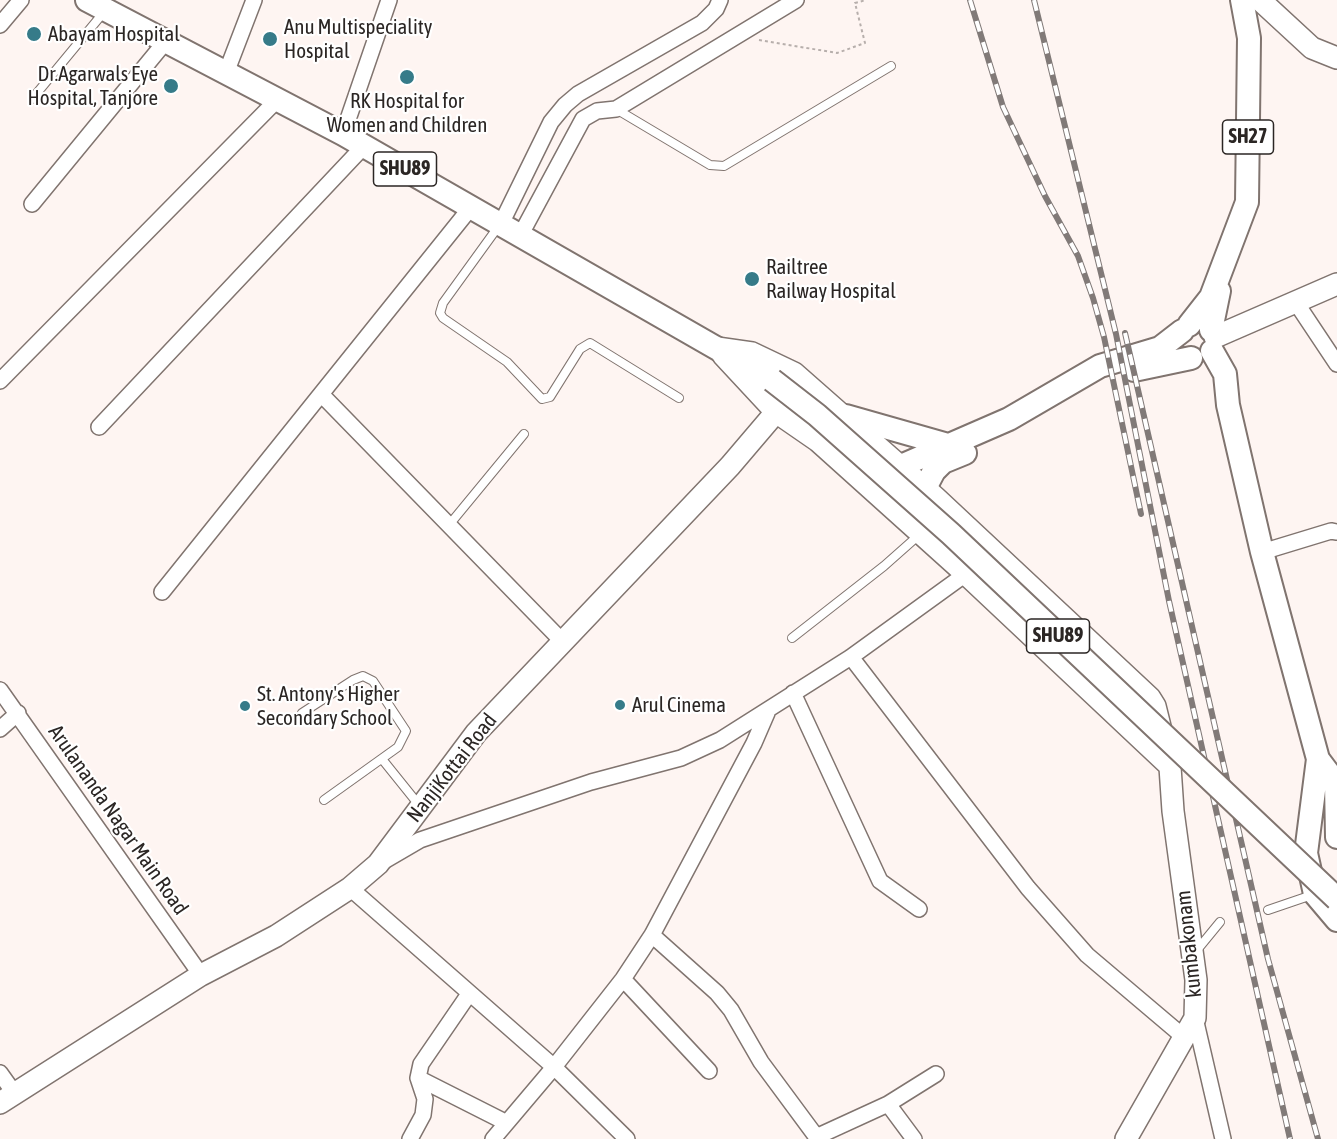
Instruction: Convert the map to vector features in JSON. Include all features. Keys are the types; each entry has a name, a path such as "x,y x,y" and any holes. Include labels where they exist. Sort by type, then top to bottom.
{"main road":[{"name":"SH27","path":"902,466 1009,419 1100,366 1160,348 1200,342 1211,297 1246,202 1249,59 1245,8 1242,0"},
{"name":"SHU89","path":"97,5 343,134 772,380 817,415 951,534 1326,897"},
{"path":"925,488 934,471 943,462 993,441 1118,373 1200,342 1225,374 1228,405 1262,552 1318,759 1315,799 1306,854 1337,920"},
{"path":"846,416 948,445"},
{"path":"1318,759 1336,783 1337,837"}],"street":[{"path":"0,25 21,0"},
{"path":"226,73 254,0"},
{"path":"343,134 389,0"},
{"path":"501,224 551,122 565,105 578,94 702,23 716,9 720,0"},
{"path":"520,236 583,119 597,111 616,109 796,0"},
{"path":"1260,0 1312,48 1337,58"},
{"path":"32,204 166,41"},
{"path":"0,381 277,100"},
{"path":"99,427 364,146"},
{"path":"162,592 472,206"},
{"path":"1200,342 1297,304 1337,284"},
{"path":"1297,304 1337,364"},
{"path":"717,348 776,412 818,441 967,575 1170,767"},
{"name":"kumbakonam","path":"717,348 752,353 794,373 902,466 1150,698 1155,706 1170,767 1173,811 1193,956 1195,1018 1126,1139"},
{"path":"321,394 562,641"},
{"name":"NanjiKottai Road","path":"8,1099 201,975 276,936 350,888 378,864 476,733 730,466 776,412"},
{"path":"1262,552 1331,531 1337,532"},
{"path":"378,864 420,840 591,782 681,758 720,740 767,713 793,693 851,657 967,575 991,549"},
{"path":"851,657 1028,888 1087,955 1185,1038"},
{"name":"Arulananda Nagar Main Road","path":"0,690 201,975"},
{"path":"793,693 880,881 919,909"},
{"path":"0,729 18,713"},
{"path":"493,1139 505,1122 554,1067 623,979 652,935 767,713"},
{"path":"350,888 554,1067 626,1138"},
{"path":"652,935 717,993 731,1010 760,1062 817,1138 888,1104 936,1074"},
{"path":"623,979 709,1071"},
{"path":"410,1139 423,1115 425,1099 418,1078 421,1064 469,994"},
{"path":"1195,1018 1223,1139"},
{"path":"0,1073 8,1099"},
{"path":"418,1078 505,1122"},
{"path":"888,1104 914,1139"}],"lane":[{"path":"32,99 97,5"},
{"path":"616,109 710,165 724,166 891,66"},
{"path":"501,224 443,303 440,313 443,318 500,357 542,399 550,397 580,350 590,343 679,398"},
{"path":"448,525 524,434"},
{"path":"792,638 884,567 920,534"},
{"path":"302,713 358,676 368,678 406,731 398,747 324,800"},
{"path":"382,759 420,806"},
{"path":"1268,910 1326,897"},
{"path":"1193,956 1220,922"}],"path":[{"path":"736,37 837,53 865,43 855,3 866,0"}],"railway":[{"path":"970,0 1003,107 1045,196 1078,256 1093,298 1104,337 1141,514"},
{"path":"1034,0 1116,334 1169,601 1290,1139"},
{"path":"1125,333 1268,959 1318,1139"}],"place":[{"name":"Abayam Hospital","path":"34,34"},
{"name":"Anu Multispeciality Hospital","path":"270,39"},
{"name":"RK Hospital for Women and Children","path":"407,77"},
{"name":"Dr.Agarwals Eye Hospital, Tanjore","path":"171,86"},
{"name":"Railtree Railway Hospital","path":"752,279"},
{"name":"Arul Cinema","path":"620,705"},
{"name":"St. Antony's Higher Secondary School","path":"245,706"}]}
